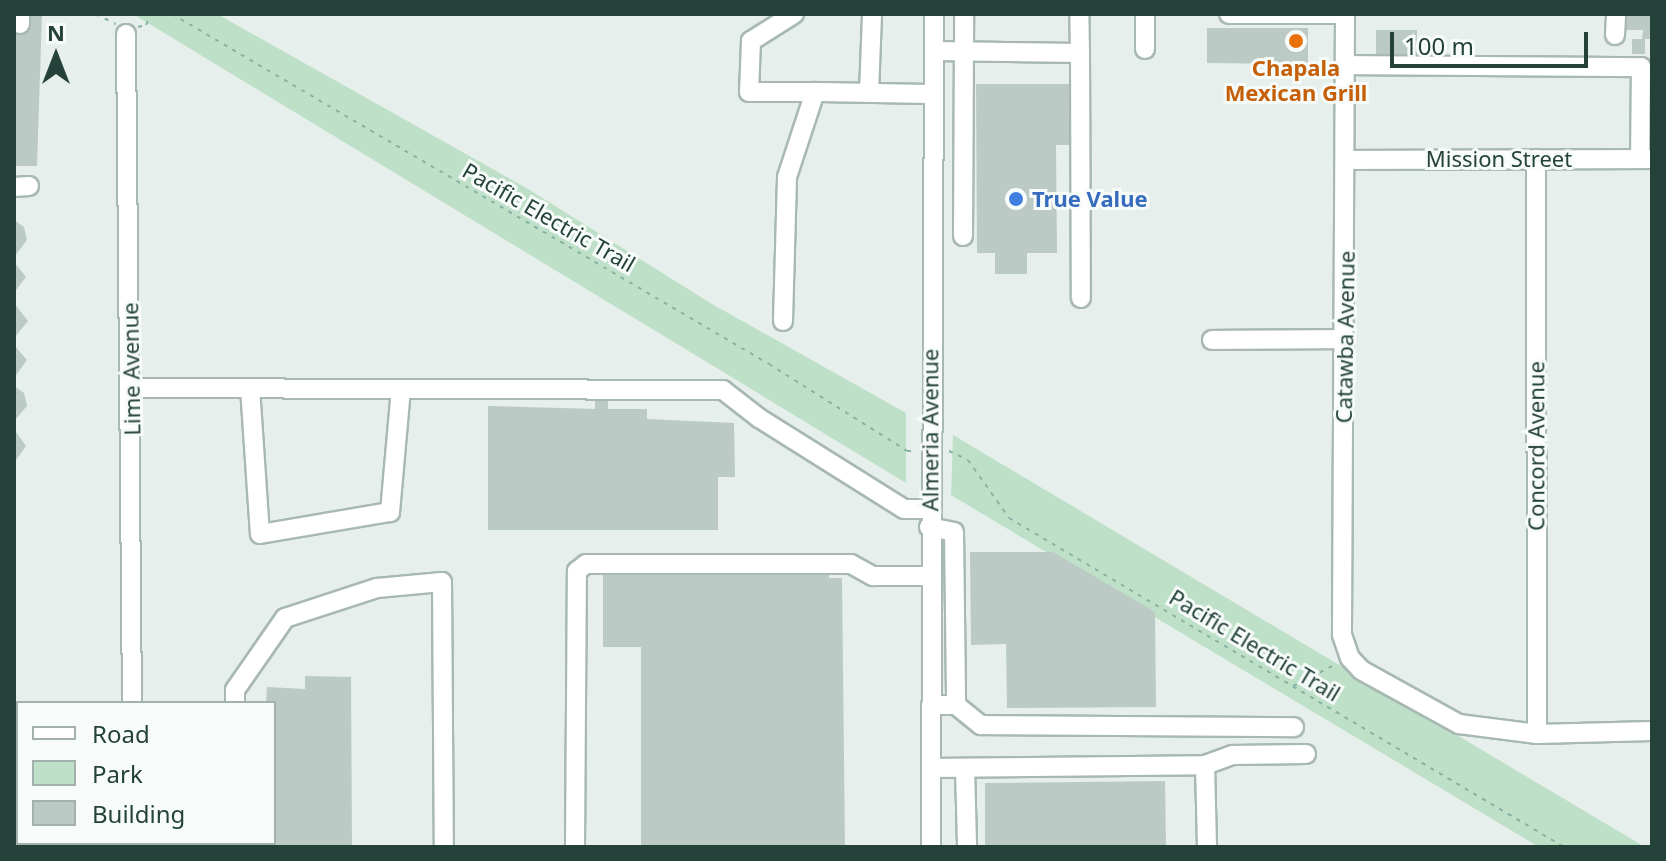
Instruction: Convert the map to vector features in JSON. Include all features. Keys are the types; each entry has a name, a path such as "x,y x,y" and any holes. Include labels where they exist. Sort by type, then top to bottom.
{"street":[{"path":"794,14 751,41 749,92 934,94"},
{"path":"869,93 872,14"},
{"name":"Almeria Avenue","path":"931,847 929,518 934,14"},
{"path":"963,236 964,14"},
{"path":"1079,14 1081,298"},
{"path":"1145,14 1145,49"},
{"path":"1229,14 1345,14"},
{"name":"Catawba Avenue","path":"1345,14 1342,635 1350,658"},
{"path":"1615,35 1616,14"},
{"name":"Lime Avenue","path":"126,34 132,388 132,701"},
{"path":"934,51 1080,53"},
{"path":"1345,65 1641,67 1646,159"},
{"path":"783,321 787,177 815,92"},
{"path":"934,157 963,157"},
{"name":"Concord Avenue","path":"1536,159 1537,734"},
{"name":"Mission Street","path":"1346,160 1646,159"},
{"path":"1212,340 1345,339"},
{"path":"132,388 723,390 759,418 904,509 954,532 956,705"},
{"path":"250,388 260,534 390,512 401,389"},
{"path":"575,847 577,571 586,564 851,564 873,576 930,576"},
{"path":"235,701 235,690 285,618 377,588 442,582 444,847"},
{"path":"1350,658 1361,670 1459,724 1537,734 1652,731"},
{"path":"931,705 956,705 981,725 1294,727"},
{"path":"931,768 1205,765 1233,755 1306,754"},
{"path":"1205,765 1207,847"},
{"path":"965,768 967,847"}],"path":[{"name":"Pacific Electric Trail","path":"172,14 769,364 907,451"},
{"name":"Pacific Electric Trail","path":"948,451 968,460 1009,518 1564,847"},
{"path":"1293,686 1350,658"}],"green space":[{"path":"133,14 217,14 528,189 712,304 906,413 906,483"},
{"path":"953,435 1645,847 1539,847 951,495"}],"building":[{"path":"14,14 42,14 37,166 14,166"},
{"path":"1625,14 1652,14 1652,39 1642,39 1643,30 1625,30"},
{"path":"1207,28 1308,28 1308,64 1207,63"},
{"path":"1376,30 1417,30 1417,58 1376,58"},
{"path":"1632,39 1645,39 1645,54 1632,54"},
{"name":"True Value","path":"976,84 1070,84 1070,145 1056,145 1057,253 1027,253 1027,274 995,274 995,253 977,253"},
{"path":"14,220 24,227 27,240 14,257"},
{"path":"14,262 26,277 14,293"},
{"path":"14,303 28,321 14,338"},
{"path":"14,345 27,360 14,378"},
{"path":"14,386 24,393 27,406 14,421"},
{"path":"595,400 608,400 608,409 647,409 647,419 734,423 735,477 718,477 718,530 488,530 488,406 595,409"},
{"path":"14,429 26,446 14,463"},
{"path":"970,552 1053,552 1155,612 1156,707 1007,708 1006,644 971,645"},
{"path":"603,572 829,572 829,578 842,578 845,847 641,847 641,647 603,647"},
{"path":"305,676 351,677 352,847 266,847 276,845 276,701 266,701 267,687 305,689"},
{"path":"1165,781 1166,847 985,847 985,783"}],"place":[{"name":"Chapala Mexican Grill","path":"1296,41"},
{"name":"True Value","path":"1016,199"}]}
